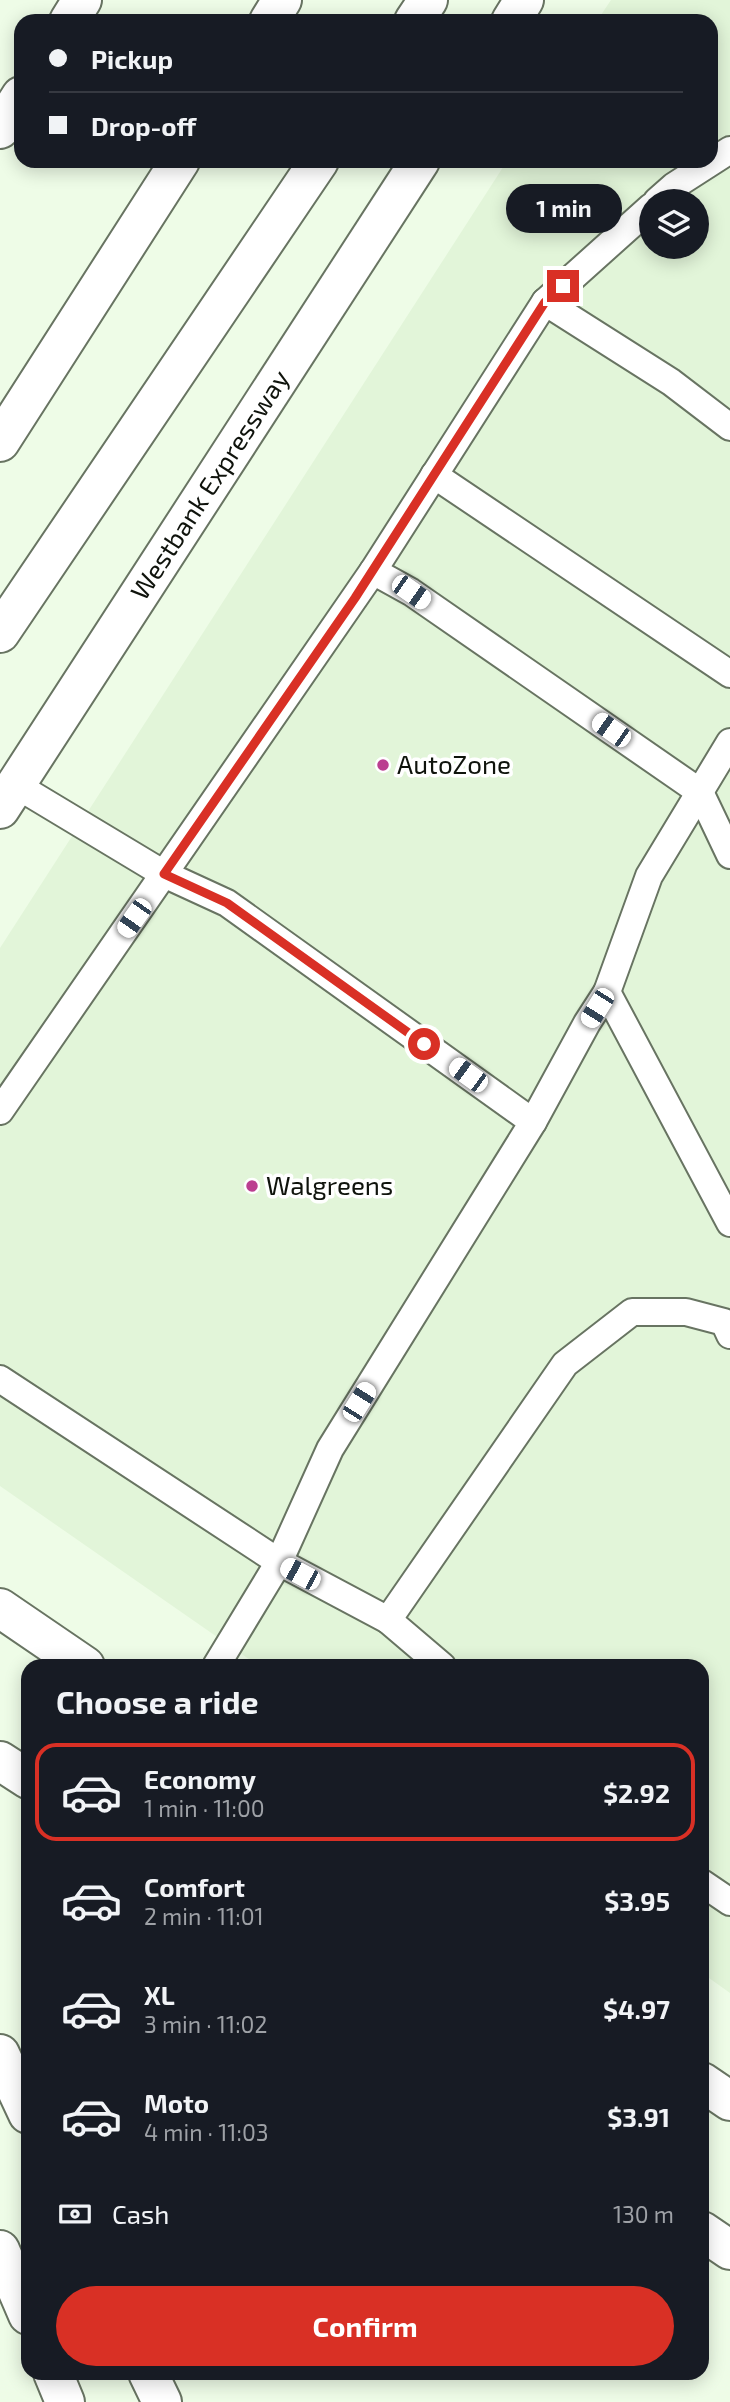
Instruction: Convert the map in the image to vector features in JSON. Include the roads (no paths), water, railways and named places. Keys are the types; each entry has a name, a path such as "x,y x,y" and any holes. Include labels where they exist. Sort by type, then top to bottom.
{"main road":[{"path":"0,129 14,107"},
{"path":"0,442 176,168"},
{"path":"0,633 314,168"},
{"name":"Westbank Expressway","path":"8,797 415,168"},
{"path":"0,1608 75,1659"},
{"path":"0,1761 21,1774"},
{"path":"0,2054 21,2099"},
{"path":"709,2087 730,2101"},
{"path":"709,2236 730,2250"},
{"path":"0,2250 21,2299"},
{"path":"56,2380 65,2402"},
{"path":"151,2380 162,2402"}],"lane":[{"path":"671,189 702,168"},
{"path":"0,1111 373,571 545,302 639,218"},
{"path":"545,302 671,382 730,426"},
{"path":"434,475 730,674"},
{"path":"373,571 411,592 700,792 730,855"},
{"path":"220,1659 279,1562 330,1449 533,1122 607,992 649,876 730,742"},
{"path":"8,797 227,903 533,1122"},
{"path":"607,992 730,1223"},
{"path":"388,1620 565,1364 632,1312 686,1312 728,1324"},
{"path":"0,1379 279,1562 388,1620 434,1659"},
{"path":"709,1888 730,1902"}],"place":[{"name":"AutoZone","path":"383,765"},
{"name":"Walgreens","path":"252,1186"}]}
